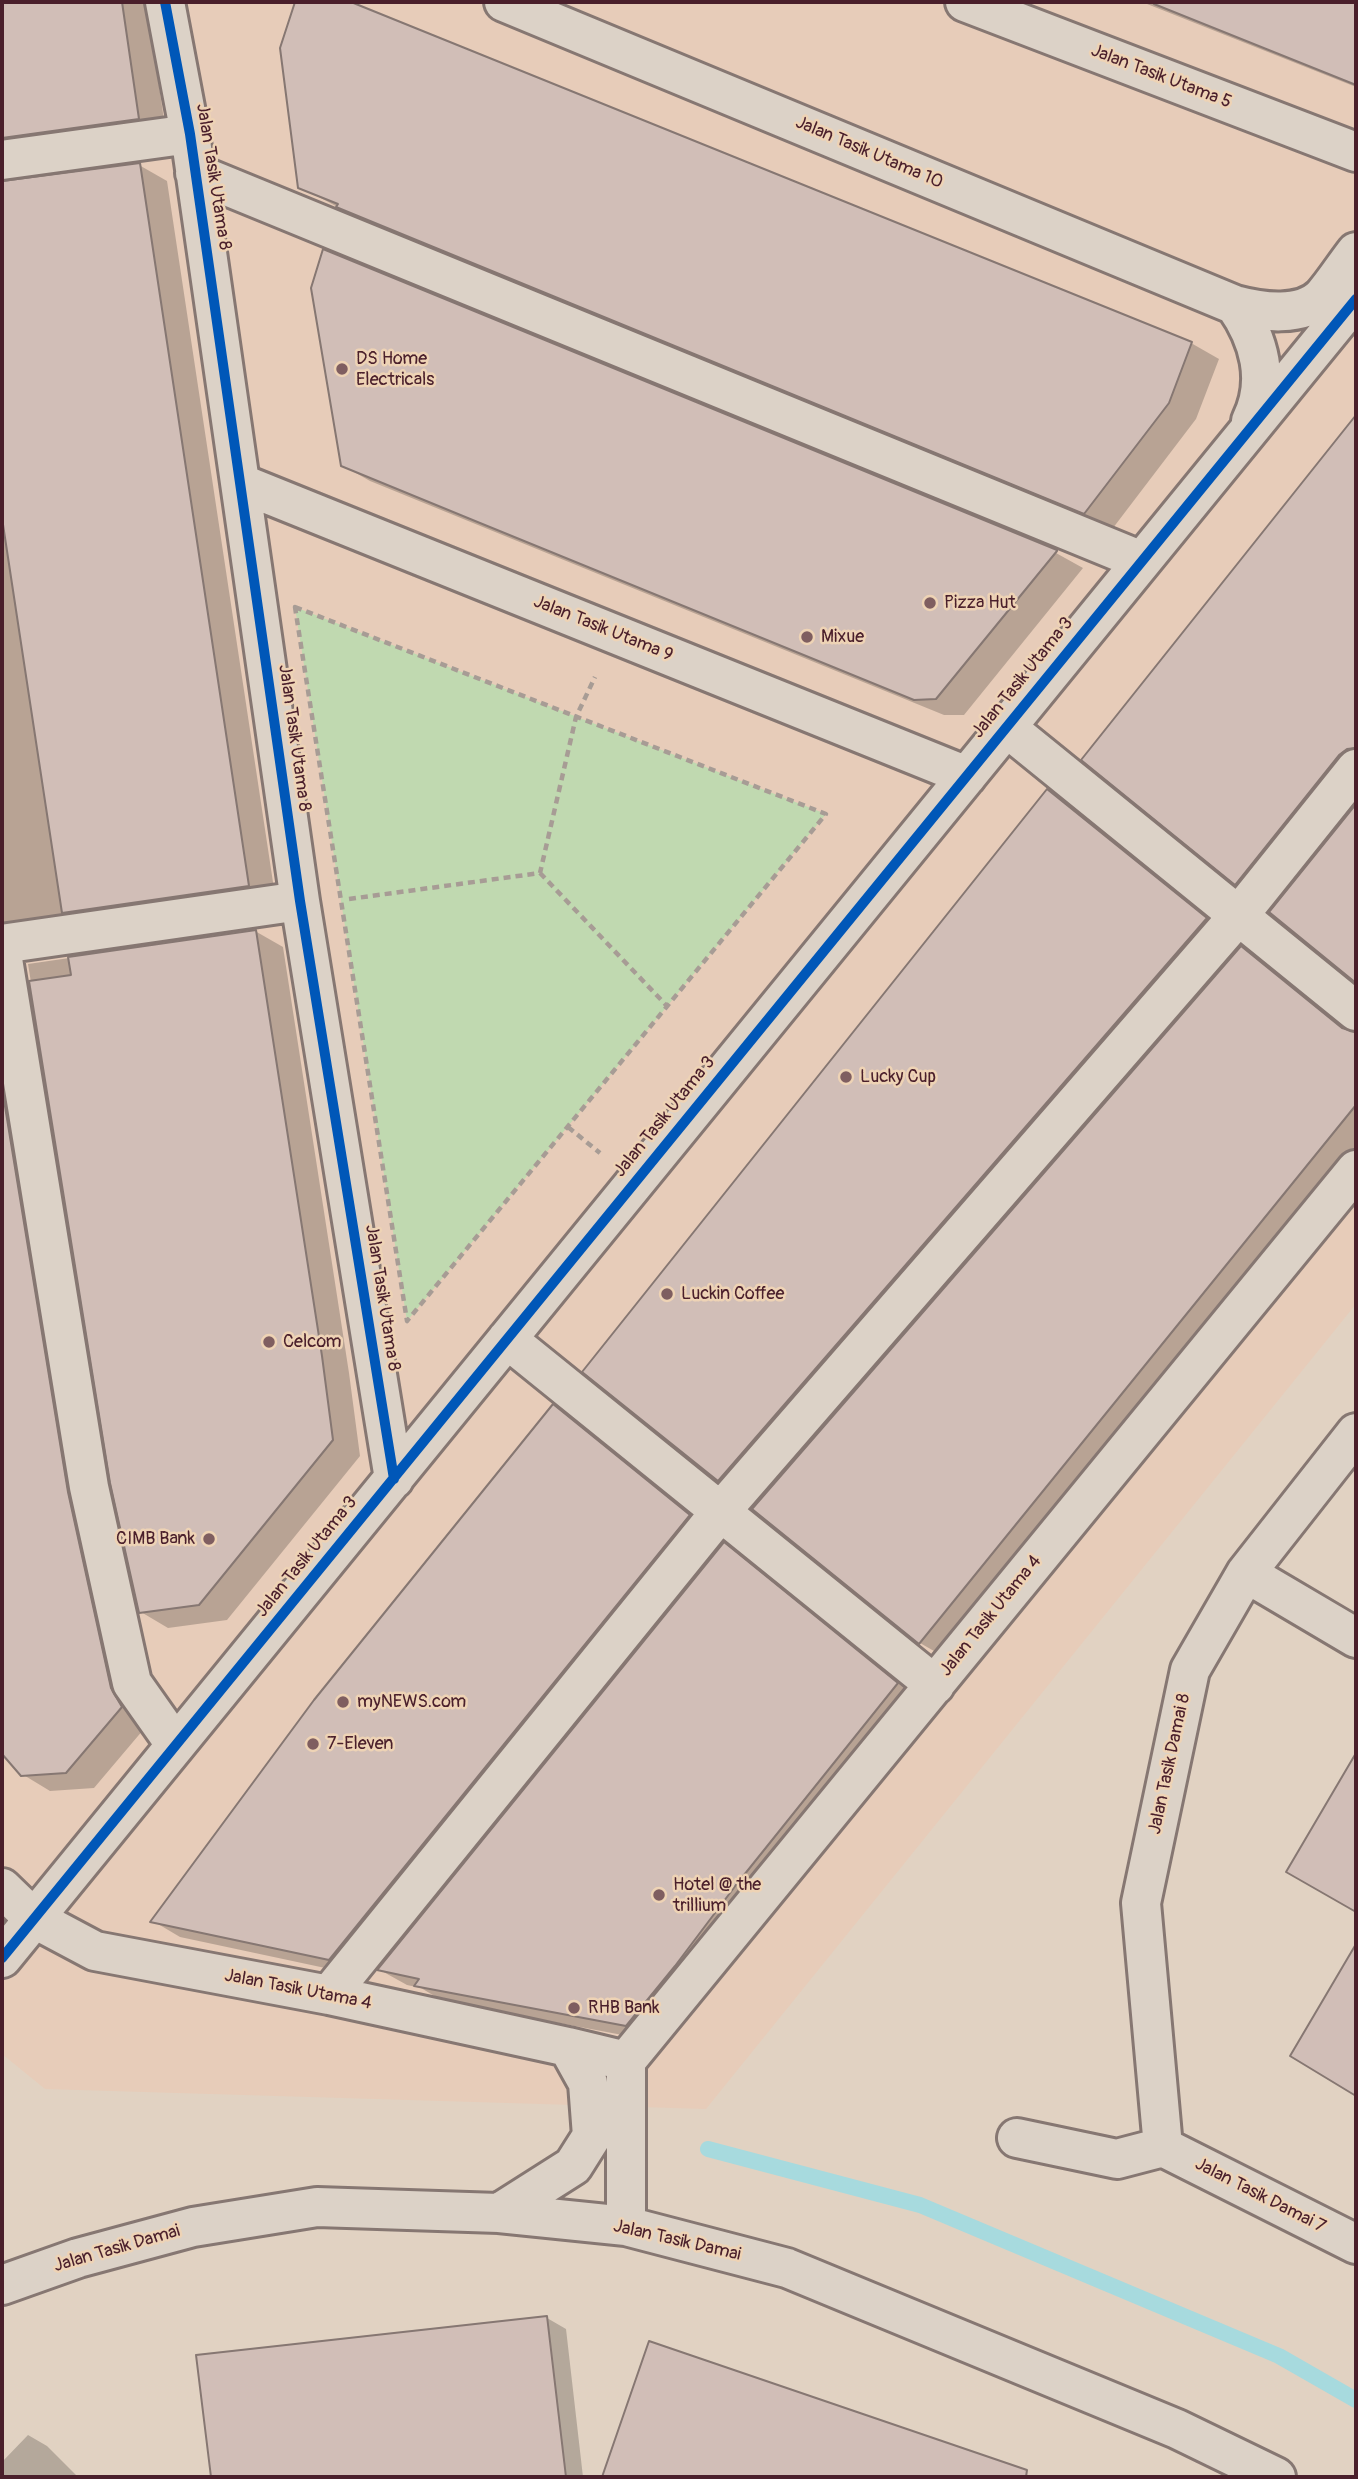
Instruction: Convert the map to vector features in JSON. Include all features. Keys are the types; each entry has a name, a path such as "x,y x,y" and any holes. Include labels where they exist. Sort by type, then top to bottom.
{"street":[{"name":"Jalan Tasik Utama 8","path":"165,2 190,134 300,901 394,1479"},
{"name":"Jalan Tasik Utama 10","path":"504,2 1235,305 1255,310 1296,310 1311,305 1322,297 1356,252"},
{"name":"Jalan Tasik Utama 5","path":"977,4 1351,154"},
{"path":"2,160 190,134"},
{"path":"195,173 1142,561"},
{"name":"Jalan Tasik Utama 3","path":"2,1958 1356,299"},
{"path":"1235,305 1256,344 1261,366 1259,399 1246,432"},
{"name":"Jalan Tasik Utama 9","path":"240,483 967,776"},
{"path":"1006,727 1356,1011"},
{"path":"329,1995 721,1511 1239,915 1356,769"},
{"path":"2,944 300,901"},
{"path":"2,953 89,1487 100,1539 132,1683 175,1744"},
{"name":"Jalan Tasik Utama 4","path":"2,1888 33,1918 95,1951 329,1995 626,2062 1356,1170"},
{"path":"507,1339 935,1685"},
{"name":"Jalan Tasik Damai 8","path":"1163,2147 1141,1903 1190,1670 1246,1573 1356,1433"},
{"path":"1246,1573 1356,1638"},
{"path":"499,2213 573,2166 592,2136 588,2083 568,2047"},
{"path":"626,2062 626,2226"},
{"path":"1017,2138 1118,2159 1163,2147"},
{"name":"Jalan Tasik Damai 7","path":"1163,2147 1356,2244"},
{"name":"Jalan Tasik Damai","path":"2,2285 78,2258 193,2227 317,2207 499,2213 626,2226 787,2268 1177,2429 1276,2477"}],"path":[{"path":"295,607 826,814 407,1321 341,900 295,607"},
{"path":"540,873 576,717"},
{"path":"341,900 540,873"},
{"path":"540,873 667,1006"}],"shaded area":[{"path":"2,2 1356,2 1356,1304 706,2109 45,2089 2,2054"}],"green space":[{"path":"295,607 826,814 407,1321 304,665"}],"building":[{"path":"2,2 122,2 139,119 2,138"},
{"path":"295,2 351,2 1192,342 1169,403 1084,514 336,207 338,204 298,188 280,48"},
{"path":"1356,2 1356,85 1154,4"},
{"path":"140,163 249,886 62,913 2,518 2,181"},
{"path":"323,249 1057,551 936,699 914,700 341,466 311,288"},
{"path":"1356,415 1356,748 1347,749 1339,755 1235,885 1081,760"},
{"path":"1047,789 1207,918 718,1481 582,1372"},
{"path":"1356,804 1356,983 1269,912"},
{"path":"256,930 333,1440 199,1605 139,1613 110,1483 29,981 71,975 68,957"},
{"path":"1241,946 1342,1028 1356,1032 1356,1105 919,1644 752,1509"},
{"path":"2,1088 68,1492 111,1688 122,1707 66,1773 21,1776 2,1754"},
{"path":"553,1404 690,1515 329,1960 150,1922 314,1700"},
{"path":"724,1542 898,1683 736,1885 675,1966 626,2026 414,1986 419,1979 377,1970"},
{"path":"1356,1753 1356,1912 1286,1872"},
{"path":"1356,1944 1356,2096 1290,2056"},
{"path":"547,2316 566,2477 211,2477 196,2355"},
{"path":"649,2341 1027,2470 1026,2477 602,2477"}],"waterway":[{"path":"708,2149 920,2205 1279,2356 1356,2400"}],"cycle path":[{"path":"165,2 190,134 300,901 394,1479"},
{"path":"2,1958 1356,299"}],"place":[{"name":"DS Home Electricals","path":"342,369"},
{"name":"Pizza Hut","path":"930,603"},
{"name":"Mixue","path":"807,637"},
{"name":"Lucky Cup","path":"846,1077"},
{"name":"Luckin Coffee","path":"667,1294"},
{"name":"Celcom","path":"269,1342"},
{"name":"CIMB Bank","path":"209,1539"},
{"name":"myNEWS.com","path":"343,1702"},
{"name":"7-Eleven","path":"313,1744"},
{"name":"Hotel @ the trillium","path":"659,1895"},
{"name":"RHB Bank","path":"574,2008"}]}
